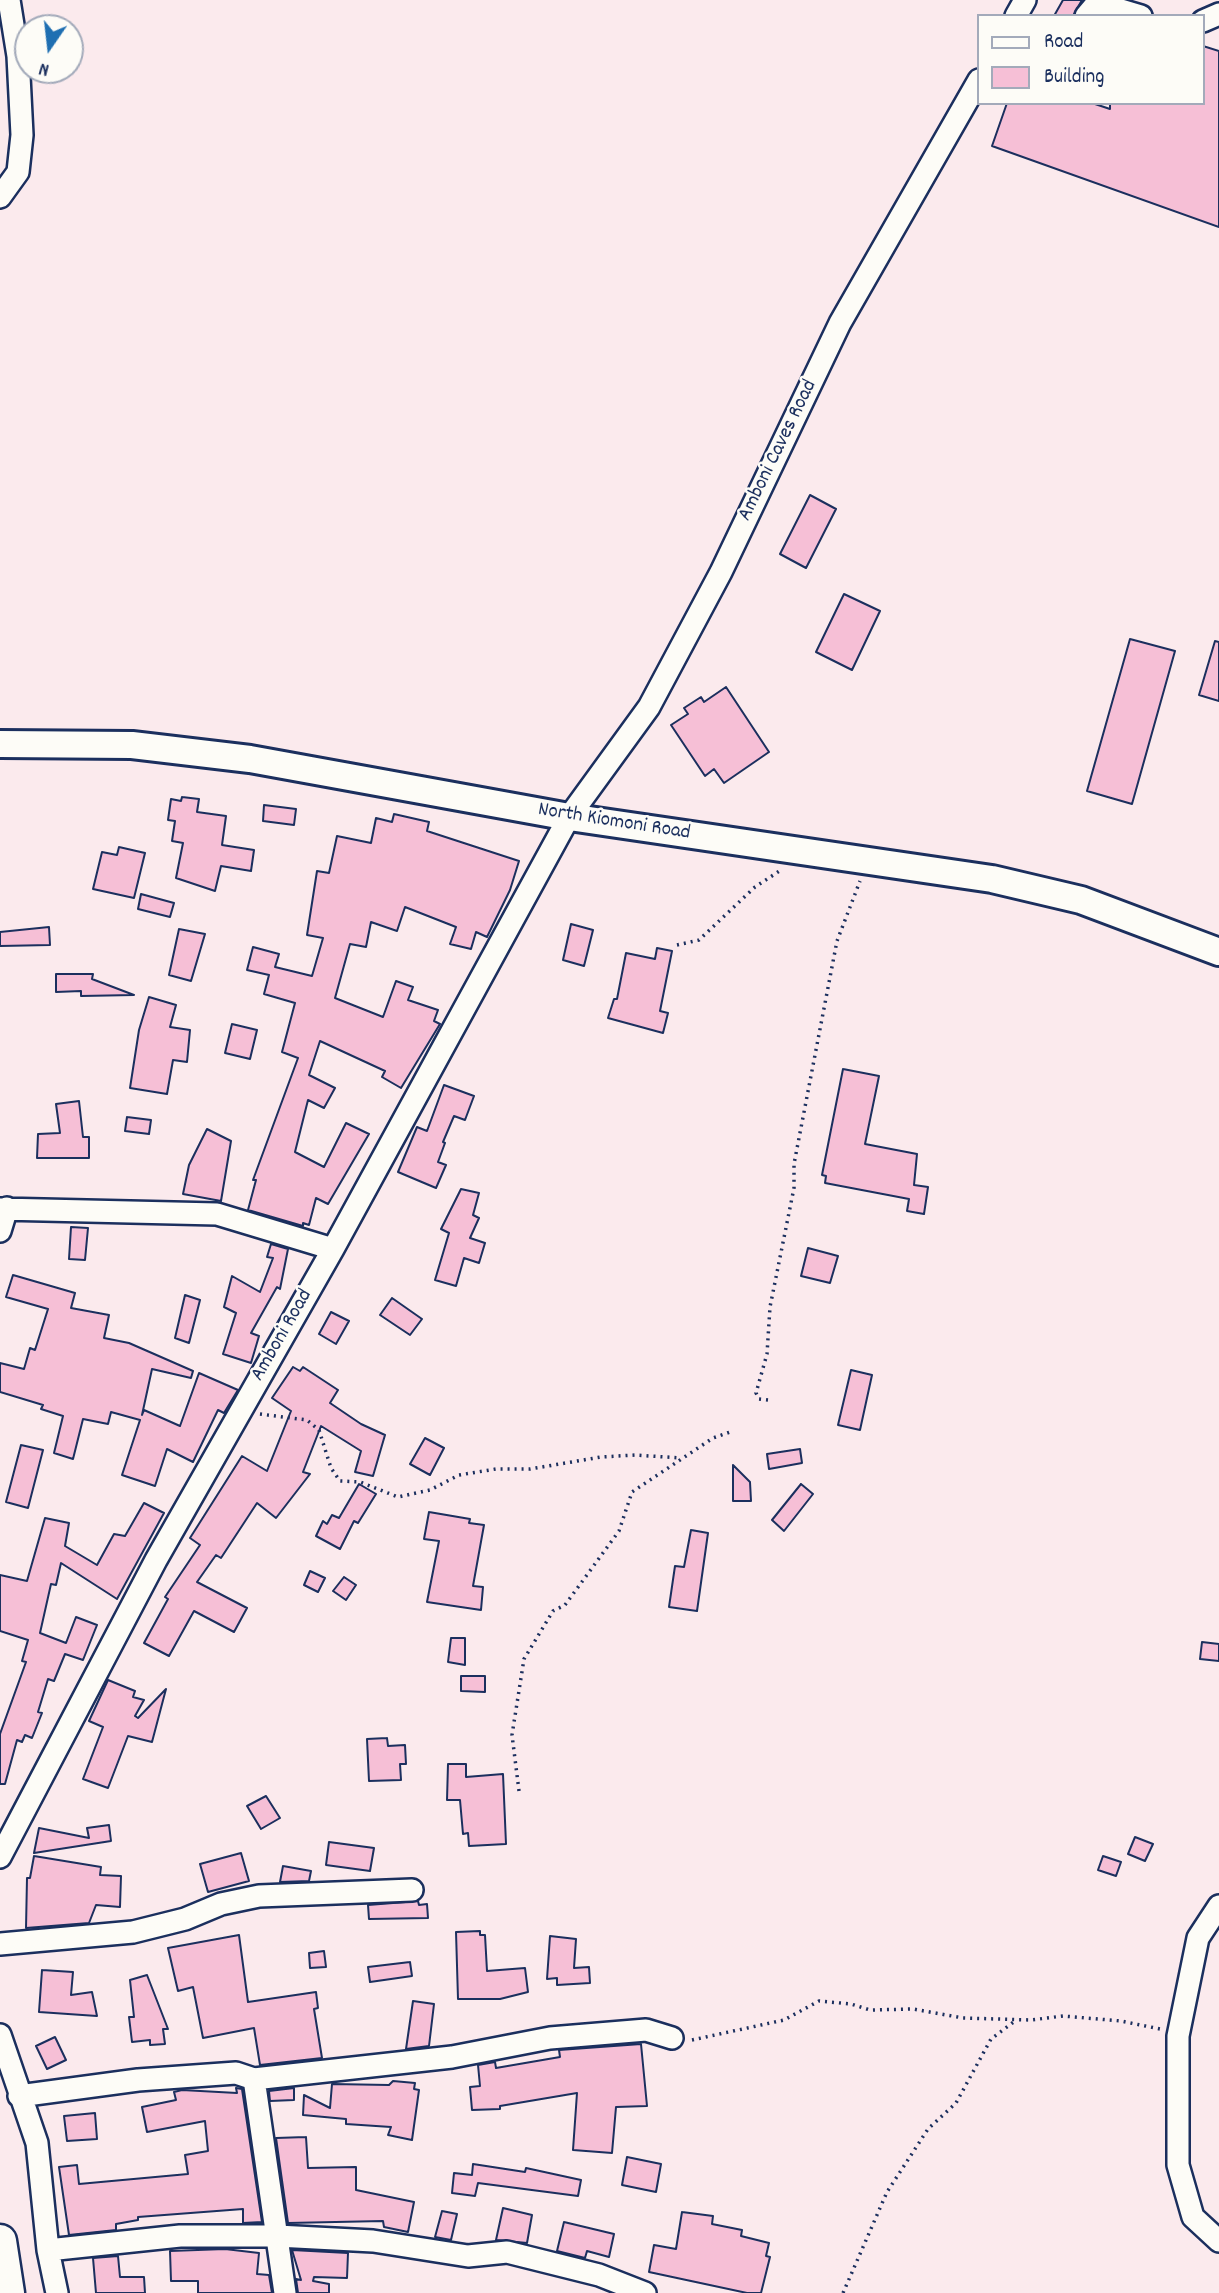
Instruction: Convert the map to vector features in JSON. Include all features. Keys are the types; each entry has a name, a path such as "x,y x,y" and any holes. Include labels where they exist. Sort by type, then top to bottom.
{"highway":[{"path":"0,2241 8,2293"}],"main road":[{"name":"North Kiomoni Road","path":"0,744 132,746 250,759 569,817 992,879 1081,900 1219,952"}],"street":[{"path":"0,197 18,172 22,135 18,57 9,0"},
{"path":"1088,14 1097,4 1134,14"},
{"name":"Amboni Caves Road","path":"569,817 649,707 721,572 840,323 978,82"},
{"name":"Amboni Road","path":"0,1857 156,1560 333,1249 569,817"},
{"path":"0,1231 3,1208 217,1214 333,1249"},
{"path":"0,1944 133,1932 185,1919 221,1904 259,1896 412,1890"},
{"path":"1219,1906 1198,1938 1178,2036 1178,2165 1193,2217 1219,2241"},
{"path":"19,2096 138,2080 236,2073 254,2079 452,2057 550,2038 646,2030 672,2038"},
{"path":"0,2035 37,2143 48,2250 57,2293"},
{"path":"254,2079 285,2293"},
{"path":"48,2250 180,2236 276,2236 373,2241 468,2256 507,2252 599,2275 645,2293"}],"path":[{"path":"677,945 698,940 755,887 808,851"},
{"path":"768,1400 759,1399 756,1393 767,1354 770,1307 794,1188 794,1164 836,941 867,859"},
{"path":"241,1411 307,1420 319,1430 331,1468 340,1481 360,1482 398,1497 430,1490 459,1475 496,1468 530,1469 624,1456 681,1458"},
{"path":"519,1791 512,1735 524,1659 553,1611 565,1605 618,1531 632,1492 713,1438 733,1431"},
{"path":"672,2038 690,2040 784,2020 819,2001 851,2004 870,2010 913,2009 962,2018 1017,2020 1063,2016 1121,2021 1178,2036"},
{"path":"843,2293 887,2192 928,2129 956,2103 991,2039 1017,2020"}],"building":[{"path":"1063,0 1082,0 1074,14 1055,14"},
{"path":"1205,47 1219,51 1219,227 992,146 1006,105 1098,105 1110,109 1110,105 1205,105"},
{"path":"810,495 836,509 806,568 780,554"},
{"path":"844,594 880,611 852,670 816,652"},
{"path":"1130,639 1175,651 1132,804 1087,791"},
{"path":"1215,641 1219,642 1219,701 1199,695"},
{"path":"726,687 769,752 724,783 714,769 705,776 671,725 688,714 684,708 701,697 704,702"},
{"path":"182,797 199,799 197,812 226,816 222,845 254,850 251,871 221,866 215,891 176,878 183,843 172,841 175,821 168,820 171,799 181,801"},
{"path":"264,805 296,809 294,825 263,821"},
{"path":"394,814 429,822 427,831 519,861 510,890 487,937 476,932 471,949 450,944 456,927 405,907 397,931 371,922 366,947 350,944 335,998 383,1017 396,981 413,987 408,1000 438,1010 434,1021 440,1024 401,1088 382,1077 385,1071 320,1041 309,1075 335,1088 324,1108 308,1100 295,1152 324,1167 346,1123 369,1134 328,1204 316,1198 309,1225 303,1223 303,1226 248,1210 256,1180 253,1180 298,1058 282,1052 295,1003 264,994 269,975 247,970 253,947 279,954 275,967 312,976 323,938 307,935 317,871 329,873 337,836 371,843 376,818 392,822"},
{"path":"119,847 145,853 134,898 93,889 102,852 117,855"},
{"path":"141,894 174,903 170,917 138,909"},
{"path":"571,924 593,930 584,966 563,960"},
{"path":"49,927 50,945 0,946 0,932"},
{"path":"179,929 205,934 191,981 169,975"},
{"path":"657,948 672,951 660,1011 668,1013 663,1033 608,1018 614,999 617,999 626,953 655,959"},
{"path":"56,974 93,974 92,979 134,995 81,996 81,991 56,992"},
{"path":"149,997 176,1005 170,1027 190,1030 187,1062 173,1060 167,1094 130,1088 139,1030"},
{"path":"232,1024 257,1030 250,1059 225,1053"},
{"path":"843,1069 879,1076 865,1144 917,1154 914,1185 928,1187 924,1214 907,1211 909,1199 825,1183 826,1176 822,1175"},
{"path":"444,1085 474,1096 465,1120 454,1116 443,1142 445,1143 438,1162 446,1165 436,1188 398,1172 417,1127 427,1131"},
{"path":"79,1101 83,1137 89,1137 89,1158 37,1158 38,1134 60,1133 56,1104"},
{"path":"127,1117 151,1120 149,1134 125,1131"},
{"path":"207,1129 231,1141 221,1201 183,1194 189,1165"},
{"path":"461,1189 479,1193 473,1215 479,1218 470,1238 485,1243 479,1263 464,1258 456,1286 435,1280 449,1233 441,1229"},
{"path":"71,1227 88,1228 85,1260 69,1259"},
{"path":"271,1244 288,1249 280,1289 277,1287 251,1333 259,1336 251,1363 223,1354 236,1313 224,1307 232,1276 260,1292 273,1258 267,1257"},
{"path":"808,1248 838,1256 830,1283 801,1276"},
{"path":"13,1275 75,1293 71,1308 109,1315 104,1338 129,1343 193,1371 191,1378 152,1369 142,1415 144,1410 180,1426 199,1373 238,1390 224,1413 218,1410 193,1462 167,1449 155,1486 122,1475 140,1420 111,1412 108,1424 83,1419 73,1459 54,1453 63,1416 41,1409 43,1405 0,1392 0,1363 24,1369 30,1348 35,1350 48,1309 6,1297"},
{"path":"185,1295 200,1300 189,1343 175,1338"},
{"path":"392,1298 422,1319 410,1335 380,1315"},
{"path":"331,1312 349,1321 336,1344 319,1334"},
{"path":"293,1367 300,1371 303,1367 338,1390 330,1403 361,1424 385,1435 373,1476 355,1472 361,1451 321,1426 303,1472 310,1474 276,1518 257,1503 221,1558 216,1555 197,1582 247,1608 234,1632 194,1611 169,1656 144,1643 168,1599 165,1597 200,1545 190,1538 242,1456 267,1471 291,1411 272,1398"},
{"path":"851,1370 872,1375 860,1430 838,1425"},
{"path":"425,1438 444,1448 430,1475 410,1464"},
{"path":"21,1445 43,1450 28,1508 6,1502"},
{"path":"800,1449 802,1463 769,1469 767,1454"},
{"path":"733,1465 750,1482 751,1501 733,1501"},
{"path":"359,1484 376,1494 358,1523 354,1521 340,1549 316,1536 323,1521 327,1524 332,1515 339,1518"},
{"path":"801,1484 813,1494 784,1531 772,1520"},
{"path":"144,1503 164,1513 117,1599 61,1563 56,1585 51,1584 40,1633 66,1643 76,1617 97,1625 83,1660 65,1654 54,1681 48,1679 38,1712 42,1713 32,1738 25,1735 22,1742 17,1740 5,1784 0,1784 0,1734 26,1662 22,1661 28,1640 0,1631 0,1575 27,1581 45,1518 69,1523 65,1546 97,1565 114,1534 125,1536"},
{"path":"429,1512 470,1519 469,1523 484,1525 473,1586 483,1587 481,1610 427,1602 439,1541 424,1539"},
{"path":"691,1530 708,1533 697,1611 669,1607 675,1566 684,1567"},
{"path":"310,1571 325,1578 318,1592 304,1585"},
{"path":"344,1577 356,1585 346,1600 333,1591"},
{"path":"451,1638 465,1638 465,1665 448,1662"},
{"path":"1202,1642 1219,1644 1219,1661 1200,1659"},
{"path":"461,1676 485,1676 485,1692 461,1691"},
{"path":"108,1680 135,1691 133,1697 144,1700 135,1716 138,1718 166,1689 152,1742 128,1736 108,1788 83,1779 103,1727 89,1721"},
{"path":"387,1738 388,1746 405,1745 406,1764 400,1764 401,1780 369,1781 367,1739"},
{"path":"448,1764 466,1764 466,1777 503,1774 506,1844 469,1846 468,1833 463,1834 460,1800 447,1800"},
{"path":"266,1796 280,1818 261,1829 247,1806"},
{"path":"109,1825 111,1841 34,1853 39,1828 89,1838 87,1828"},
{"path":"1135,1837 1153,1844 1145,1861 1128,1854"},
{"path":"329,1842 374,1848 370,1871 326,1865"},
{"path":"241,1853 249,1881 208,1892 200,1864"},
{"path":"34,1856 101,1867 100,1875 121,1876 120,1907 96,1905 89,1923 26,1928 27,1878 30,1878"},
{"path":"1103,1856 1121,1862 1116,1876 1098,1870"},
{"path":"283,1866 311,1871 309,1881 280,1882"},
{"path":"418,1901 419,1905 427,1904 428,1918 369,1919 368,1905"},
{"path":"480,1931 480,1935 485,1935 487,1971 525,1968 528,1992 500,1999 458,1999 456,1932"},
{"path":"239,1935 248,2002 316,1992 318,2008 314,2009 322,2058 260,2065 254,2028 203,2038 193,1987 178,1991 168,1948"},
{"path":"550,1936 576,1939 574,1968 589,1967 590,1983 557,1985 557,1978 547,1979"},
{"path":"324,1951 326,1967 310,1968 309,1953"},
{"path":"410,1962 412,1976 370,1982 368,1967"},
{"path":"42,1970 73,1972 71,1995 92,1992 97,2016 39,2012"},
{"path":"147,1975 168,2029 163,2029 165,2044 150,2045 150,2040 132,2042 129,2017 134,2017 130,1980"},
{"path":"413,2001 434,2004 429,2046 406,2049"},
{"path":"55,2037 66,2060 47,2069 36,2046"},
{"path":"641,2044 647,2106 616,2107 612,2153 573,2150 577,2093 500,2106 500,2109 472,2110 470,2087 480,2086 478,2065 495,2062 496,2068 560,2057 559,2050"},
{"path":"393,2081 415,2083 414,2089 419,2090 412,2140 388,2135 391,2127 346,2124 346,2119 303,2115 304,2095 330,2108 332,2084 389,2085"},
{"path":"236,2088 242,2089 262,2222 243,2223 243,2209 138,2217 138,2220 116,2224 116,2230 69,2235 59,2167 77,2165 79,2184 188,2174 185,2155 208,2151 205,2121 147,2132 142,2107 176,2100 174,2092 182,2090 237,2093"},
{"path":"294,2088 294,2100 270,2101 269,2091"},
{"path":"95,2113 97,2139 67,2141 64,2116"},
{"path":"306,2137 308,2168 356,2167 356,2190 414,2202 408,2232 384,2227 383,2221 288,2223 276,2138"},
{"path":"627,2157 661,2164 656,2192 622,2185"},
{"path":"473,2164 525,2172 526,2168 581,2180 578,2196 478,2183 475,2196 452,2193 454,2173 472,2175"},
{"path":"503,2208 532,2215 527,2243 496,2240"},
{"path":"442,2211 457,2214 451,2240 435,2237"},
{"path":"682,2212 713,2216 712,2224 742,2230 741,2236 769,2243 766,2256 770,2257 761,2293 747,2293 649,2272 654,2245 676,2249"},
{"path":"564,2222 614,2234 609,2257 587,2251 585,2258 557,2251"},
{"path":"225,2249 259,2253 257,2274 269,2275 272,2293 198,2293 198,2281 171,2281 170,2251"},
{"path":"292,2250 348,2253 347,2278 314,2277 313,2281 329,2284 329,2293 298,2293 296,2279 301,2280"},
{"path":"118,2256 120,2277 144,2277 145,2293 96,2293 93,2258"}]}
